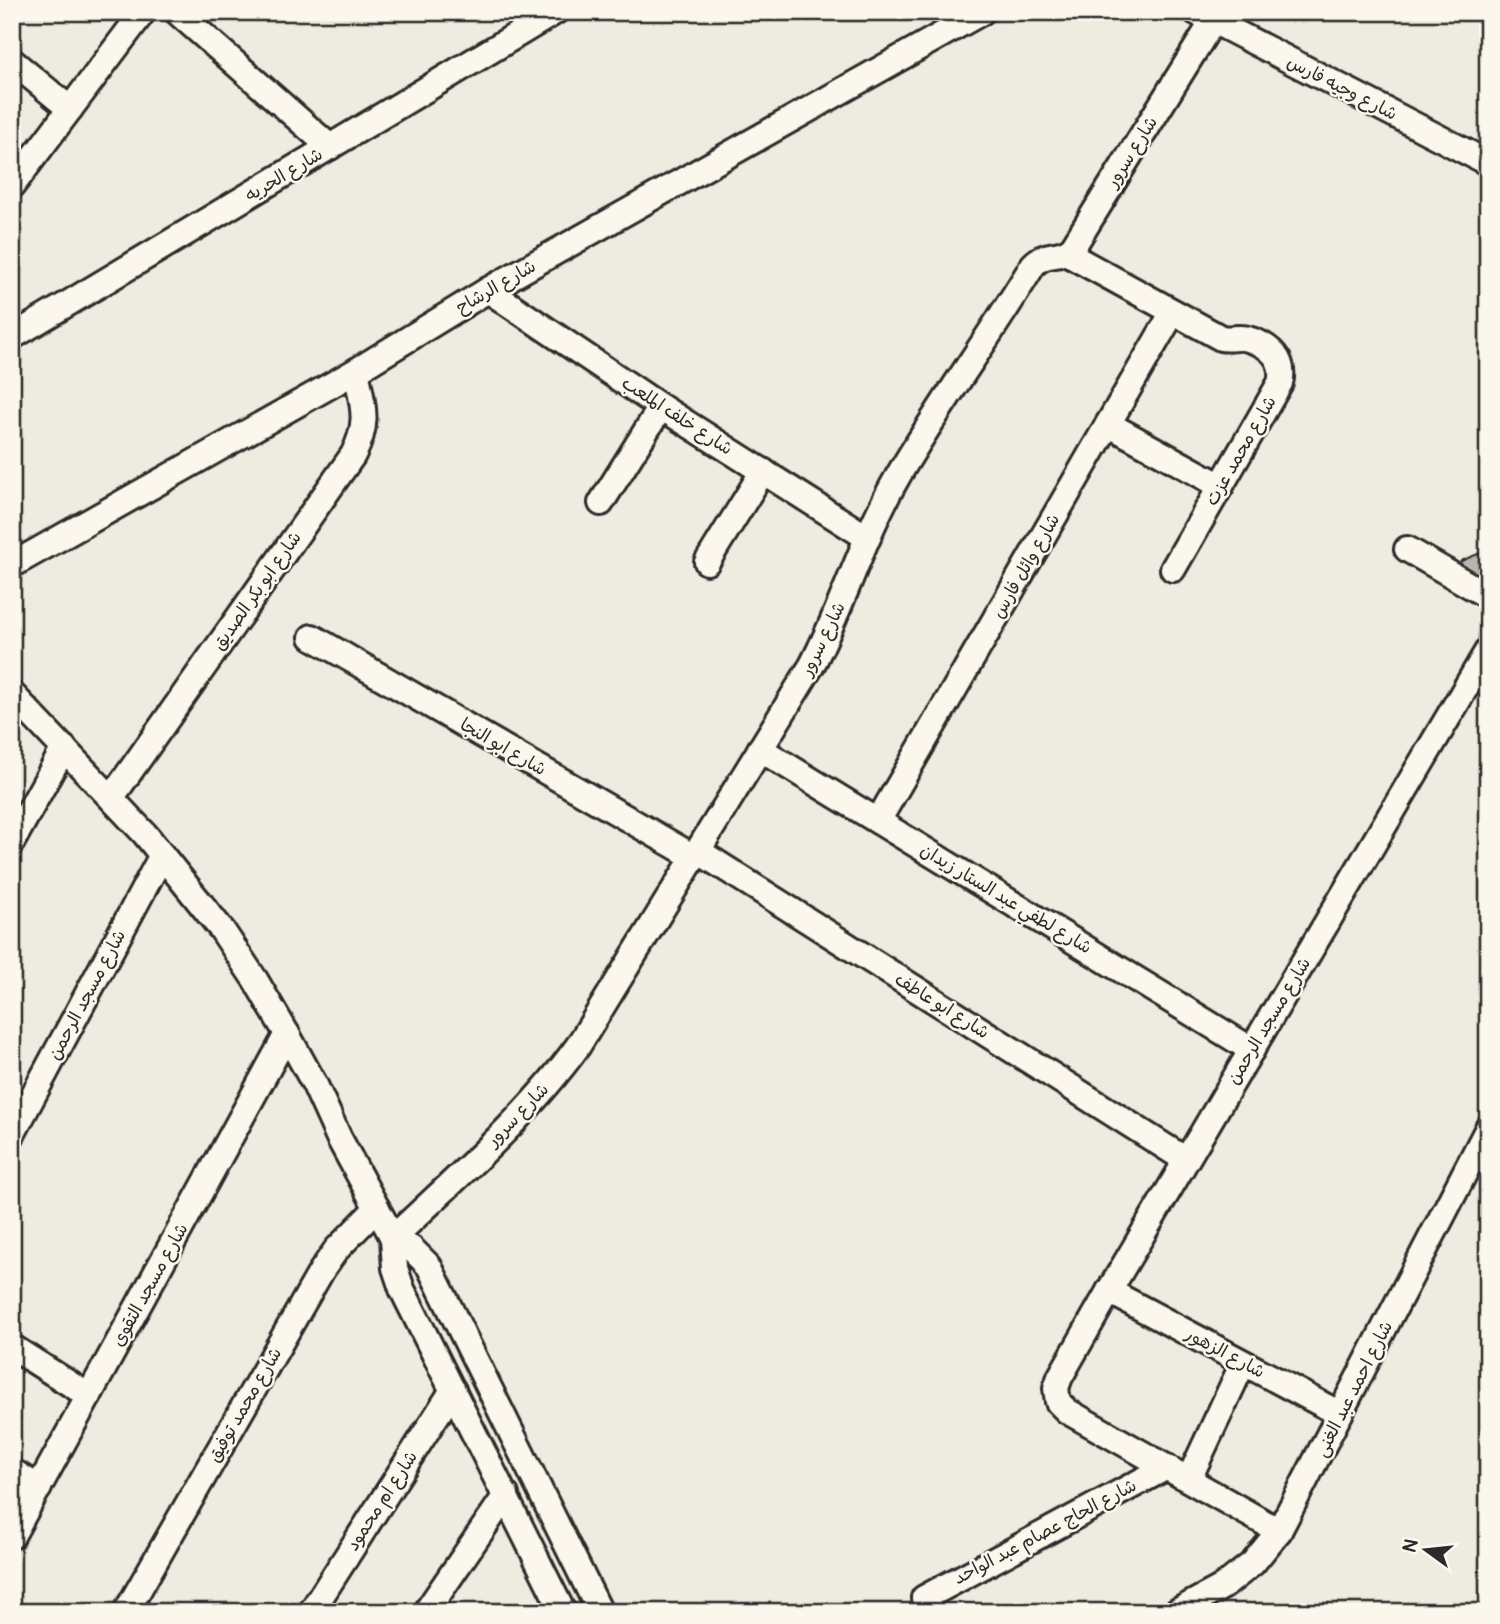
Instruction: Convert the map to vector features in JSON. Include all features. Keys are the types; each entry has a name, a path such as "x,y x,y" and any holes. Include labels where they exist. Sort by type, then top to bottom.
{"street":[{"path":"12,186 143,12"},
{"path":"177,12 330,147"},
{"name":"شارع الحريه","path":"12,337 555,12"},
{"name":"شارع الرشاح","path":"12,565 356,371 488,290 982,12"},
{"name":"شارع وجيه فارس","path":"1205,17 1488,163"},
{"name":"شارع سرور","path":"393,1238 528,1108 557,1076 578,1046 812,665 868,537 898,477 1033,265 1041,257 1066,253 1073,247 1205,17"},
{"path":"12,61 70,109"},
{"name":"شارع محمد عزت","path":"1066,253 1221,338 1247,338 1253,341 1275,353 1282,367 1280,383 1173,569"},
{"name":"شارع خلف الملعب","path":"488,290 660,407 868,537"},
{"name":"شارع وائل فارس","path":"878,821 1173,312"},
{"name":"شارع ابو بكر الصديق","path":"112,797 353,454 365,423 356,371"},
{"path":"601,503 660,407"},
{"path":"1108,424 1221,486"},
{"path":"706,562 763,471"},
{"path":"1407,549 1488,596"},
{"name":"شارع ابو النجا","path":"312,637 696,854"},
{"name":"شارع مسجد الرحمن","path":"1056,1395 1060,1377 1109,1292 1488,650"},
{"path":"12,694 112,797 162,855 222,930 256,981 287,1034 393,1238 395,1268 401,1289 563,1612"},
{"path":"12,842 64,748"},
{"name":"شارع لطفي عبد الستار زيدان","path":"761,749 1252,1049"},
{"name":"شارع ابو عاطف","path":"696,854 1186,1160"},
{"name":"شارع مسجد الرحمن","path":"12,1135 162,855"},
{"name":"شارع مسجد التقوى","path":"12,1536 287,1034"},
{"name":"شارع احمد عبد الغنى","path":"1176,1612 1224,1586 1253,1563 1279,1531 1488,1128"},
{"name":"شارع محمد توفيق","path":"126,1612 323,1270 336,1250 377,1208"},
{"path":"393,1238 412,1249 429,1266 600,1612"},
{"name":"شارع الزهور","path":"1109,1292 1340,1414"},
{"path":"12,1348 89,1396"},
{"path":"1189,1479 1243,1363"},
{"name":"شارع ام محمود","path":"311,1612 453,1391"},
{"name":"شارع الحاج عصام عبد الواحد","path":"1056,1395 1058,1402 1068,1411 1279,1531"},
{"name":"شارع الحاج عصام عبد الواحد","path":"924,1598 1167,1467"},
{"path":"12,1471 39,1488"},
{"path":"426,1612 506,1495"}],"building":[{"path":"1480,553 1488,558 1488,592 1455,573 1461,561"}]}
